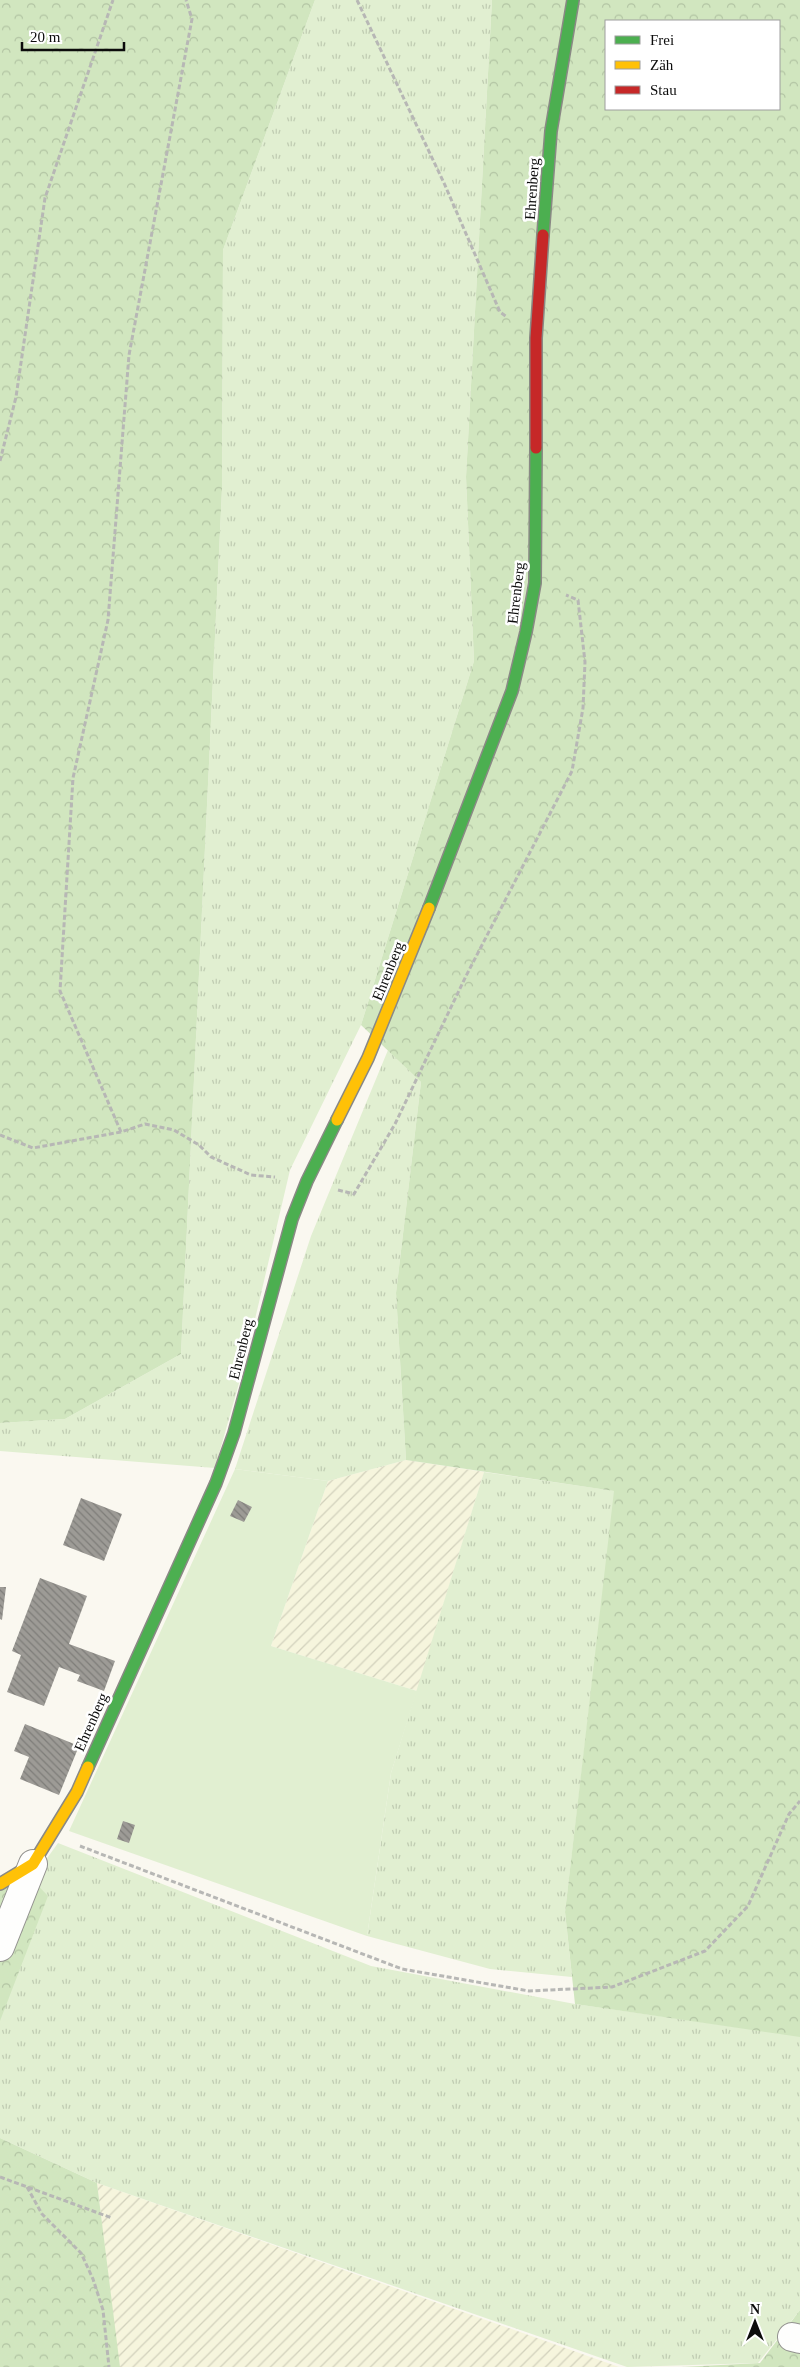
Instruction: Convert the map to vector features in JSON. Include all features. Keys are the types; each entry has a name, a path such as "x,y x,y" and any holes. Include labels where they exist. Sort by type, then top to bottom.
{"street":[{"name":"Ehrenberg","path":"0,1884 33,1864 77,1792 216,1483 234,1432 281,1253 307,1181 368,1058 386,1015 489,756 512,690 535,583 536,338 551,131 573,0"},
{"path":"0,1948 33,1864"}],"path":[{"path":"0,461 16,397 45,198 112,0"},
{"path":"120,1132 60,991 73,778 108,620 129,355 192,19 186,0"},
{"path":"357,0 444,183 500,312 536,338"},
{"path":"354,1194 394,1124 466,976 572,771 583,708 585,662 578,600 535,583"},
{"path":"0,1135 33,1148 120,1132 145,1124 174,1130 199,1145 211,1157 252,1175 307,1181"},
{"path":"52,1835 402,1969 530,1991 612,1987 704,1951 748,1906 789,1814 800,1801"},
{"path":"0,2177 112,2218"},
{"path":"27,2187 42,2214 81,2253 94,2280 103,2310 109,2367"}],"green space":[{"path":"0,0 315,0 223,250 222,489 181,1354 65,1419 0,1423"},
{"path":"315,0 492,0 466,477 474,661 361,1025 290,1170 245,1362 215,1468 0,1451 0,1423 65,1419 181,1354 222,489 223,250"},
{"path":"492,0 800,0 800,2037 575,2004 565,1912 614,1491 406,1460 396,1293 421,1082 361,1025 474,661 466,477"},
{"path":"388,1050 421,1082 396,1293 406,1460 328,1481 235,1469 311,1236"},
{"path":"406,1460 484,1472 417,1691 271,1646 328,1481"},
{"path":"235,1469 328,1481 271,1646 417,1691 391,1773 367,1936 69,1831"},
{"path":"484,1472 615,1491 565,1912 572,1977 490,1969 367,1936 391,1773"},
{"path":"58,1843 371,1966 575,2004 800,2036 800,2310 758,2363 627,2367 97,2183 0,2138 0,1993 35,1875"},
{"path":"26,1873 48,1896 0,2021 0,1888"},
{"path":"0,2138 97,2183 120,2367 0,2367"},
{"path":"97,2183 619,2367 119,2367"},
{"path":"800,2310 800,2367 681,2367 760,2363"}],"building":[{"path":"81,1498 122,1514 104,1561 63,1545"},
{"path":"238,1500 252,1507 244,1522 230,1516"},
{"path":"40,1578 87,1596 69,1644 115,1661 104,1691 77,1681 80,1675 59,1667 44,1706 7,1692 21,1655 12,1651"},
{"path":"0,1587 6,1587 2,1620 0,1619"},
{"path":"25,1724 79,1746 59,1795 20,1779 29,1757 14,1751"},
{"path":"123,1821 135,1825 129,1843 117,1839"}],"traffic: fast":[{"path":"543,235 551,131 573,0"},
{"path":"429,908 512,691 526,632 535,583 536,448"},
{"path":"88,1767 216,1483 234,1433 292,1219 307,1181 337,1120"}],"traffic: slow":[{"path":"337,1120 368,1058 429,908"},
{"path":"0,1884 33,1864 77,1792 88,1767"}],"traffic: jam":[{"path":"536,448 536,338 543,235"}]}
